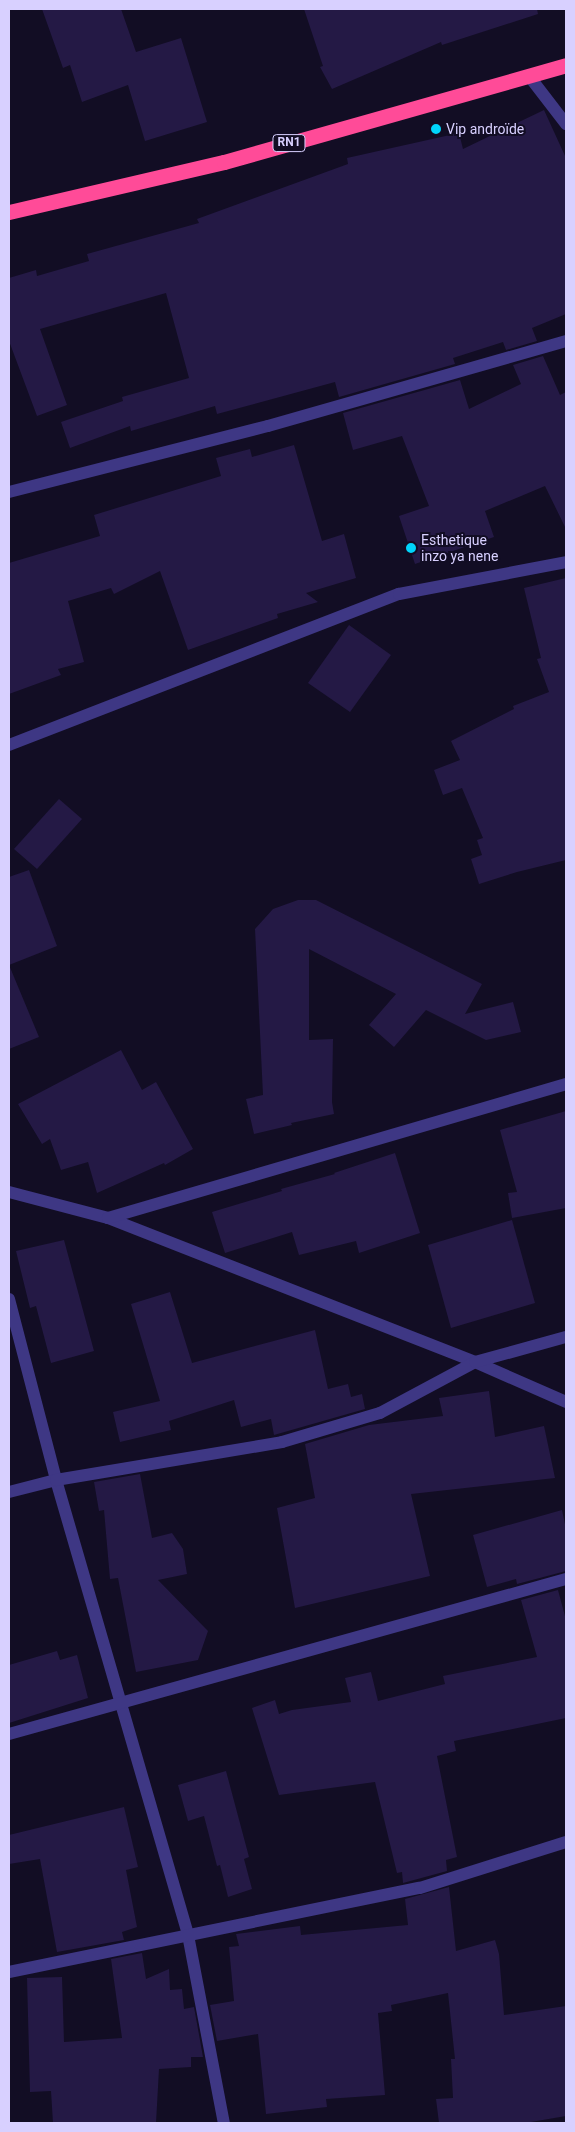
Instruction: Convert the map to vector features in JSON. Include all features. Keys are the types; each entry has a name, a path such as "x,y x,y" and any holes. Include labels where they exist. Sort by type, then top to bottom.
{"highway":[{"name":"RN1","path":"9,212 224,162 566,65"}],"street":[{"path":"529,76 566,124"},
{"path":"9,492 268,426 566,341"},
{"path":"9,745 399,594 566,562"},
{"path":"108,1218 566,1084"},
{"path":"9,1192 108,1218 474,1362 566,1402"},
{"path":"9,1299 56,1480 188,1936 224,2123"},
{"path":"9,1492 56,1480 282,1442 380,1413 474,1362 566,1338"},
{"path":"9,1734 566,1579"},
{"path":"9,1972 420,1888 566,1842"}],"building":[{"path":"42,9 121,9 136,52 181,38 207,122 145,141 128,85 82,102 70,65 63,68"},
{"path":"304,9 537,9 538,14 442,45 441,42 332,89 320,67 323,66"},
{"path":"544,110 566,158 566,314 532,328 537,341 506,350 503,342 453,358 455,364 339,397 335,382 217,414 215,406 131,431 130,426 70,448 61,422 123,401 122,397 189,378 166,293 40,329 67,405 37,416 9,341 9,278 36,270 37,276 89,261 87,254 199,223 197,219 348,164 347,158 459,133 463,149"},
{"path":"543,356 560,395 566,392 566,529 545,486 485,511 494,537 415,564 399,516 429,506 402,436 353,450 343,413 460,380 469,409 521,384 513,365"},
{"path":"294,445 322,541 344,534 356,578 306,593 318,602 277,614 278,618 188,650 160,571 114,594 111,588 68,601 84,662 58,669 61,675 9,694 9,563 100,536 94,515 221,476 216,458 250,449 252,457"},
{"path":"566,578 566,860 479,884 471,859 482,855 477,840 483,838 462,788 443,795 434,770 460,760 451,741 514,709 513,706 549,692 537,659 541,658 524,588"},
{"path":"349,625 391,655 350,712 308,683"},
{"path":"59,799 82,819 37,869 14,849"},
{"path":"29,870 57,946 9,965 9,877"},
{"path":"298,900 316,900 482,984 465,1014 513,1002 521,1032 486,1040 426,1010 394,1047 369,1025 396,994 309,949 309,1040 333,1039 332,1102 334,1114 291,1123 292,1125 254,1134 246,1099 263,1095 255,929 273,909"},
{"path":"9,965 39,1037 9,1049"},
{"path":"121,1050 142,1090 156,1082 193,1149 165,1165 164,1163 97,1193 88,1162 61,1170 50,1139 42,1144 18,1104"},
{"path":"566,1111 566,1208 512,1218 508,1193 517,1192 500,1130"},
{"path":"395,1153 420,1233 359,1253 356,1241 299,1255 292,1232 225,1253 212,1212 282,1191 281,1189 335,1174"},
{"path":"512,1220 535,1303 451,1328 428,1245"},
{"path":"64,1240 94,1351 51,1363 36,1306 30,1308 16,1251"},
{"path":"170,1292 192,1363 315,1330 328,1389 348,1384 351,1397 362,1394 365,1409 274,1435 271,1419 241,1427 234,1400 169,1421 171,1430 120,1442 113,1412 160,1401 131,1304"},
{"path":"489,1391 495,1437 544,1426 555,1478 411,1494 430,1576 295,1608 277,1508 315,1498 305,1444 369,1425 443,1416 439,1398"},
{"path":"140,1474 152,1538 172,1533 183,1549 187,1574 158,1580 208,1631 198,1660 136,1672 118,1578 110,1579 104,1510 99,1511 94,1482"},
{"path":"562,1510 566,1529 566,1571 517,1584 516,1579 487,1587 473,1535"},
{"path":"558,1590 566,1620 566,1718 454,1741 456,1751 437,1756 457,1857 446,1860 447,1871 403,1883 402,1872 397,1873 375,1782 279,1795 252,1708 275,1700 279,1714 292,1710 351,1702 345,1678 371,1672 378,1701 445,1684 443,1676 537,1657 521,1600"},
{"path":"57,1651 60,1660 77,1655 88,1698 9,1723 9,1665"},
{"path":"226,1771 249,1857 244,1859 252,1889 228,1897 220,1865 217,1866 204,1816 188,1821 178,1785"},
{"path":"124,1807 138,1867 126,1870 137,1927 122,1932 124,1940 57,1952 40,1859 9,1864 9,1835"},
{"path":"449,1887 456,1951 495,1940 499,1954 504,2015 566,2006 566,2116 525,2123 439,2123 436,2099 453,2098 451,2059 455,2059 448,1993 391,2005 392,2011 378,2013 385,2095 326,2099 327,2107 266,2114 258,2034 217,2041 210,2005 234,2001 229,1947 239,1946 236,1934 300,1926 301,1935 408,1925 405,1899"},
{"path":"142,1953 146,1979 169,1969 170,1990 182,1989 184,2009 194,2007 203,2057 191,2057 191,2067 159,2069 156,2123 53,2123 51,2091 30,2092 27,1978 62,1977 64,2042 122,2038 111,1959"}],"place":[{"name":"Vip androïde","path":"436,129"},
{"name":"Esthetique inzo ya nene","path":"411,548"}]}
